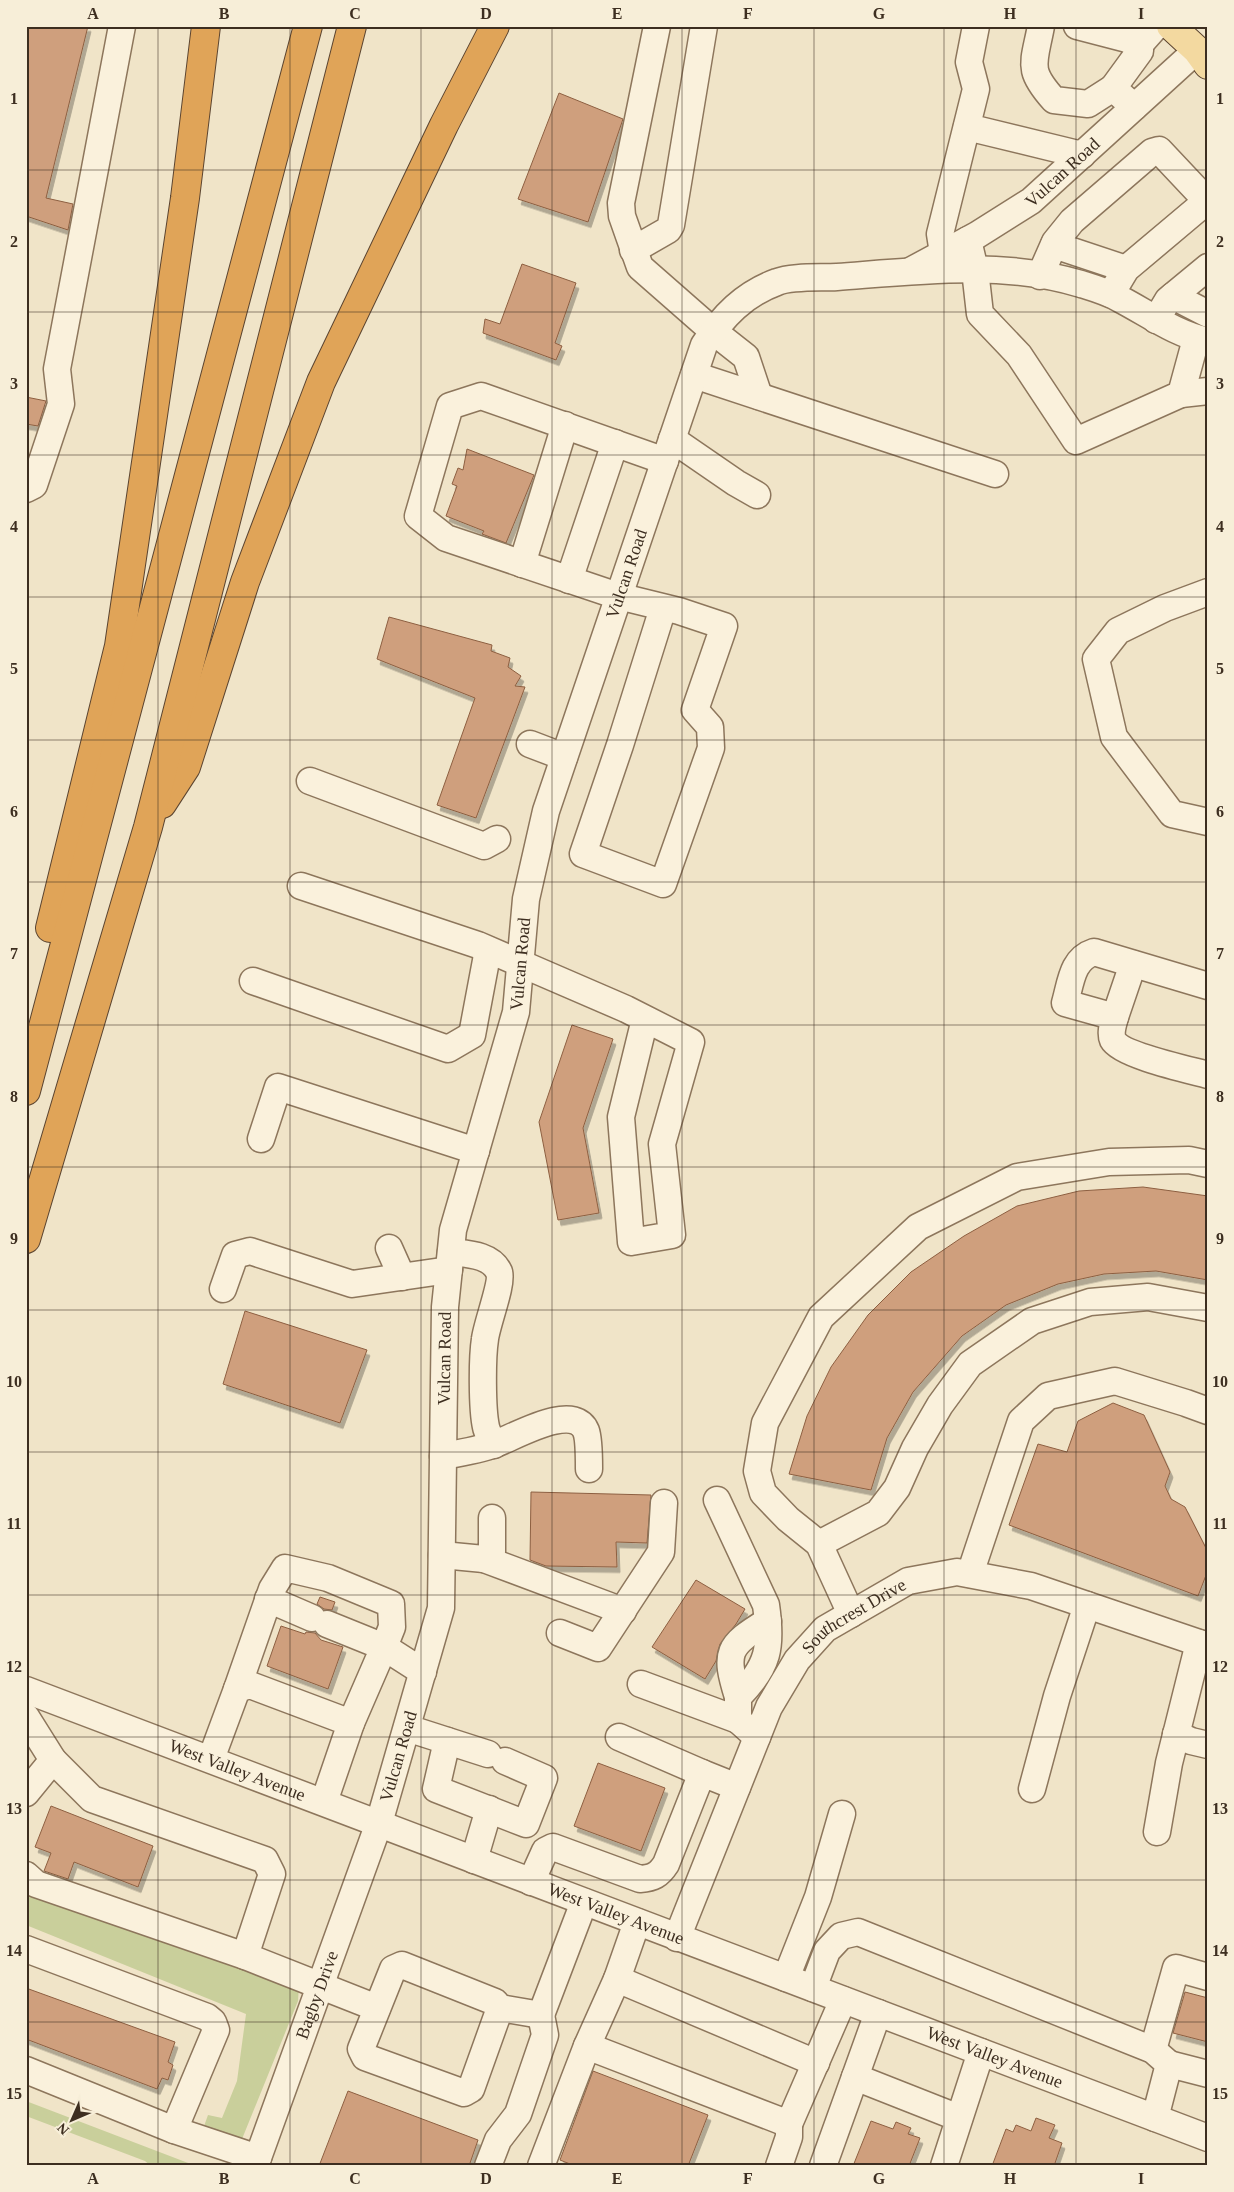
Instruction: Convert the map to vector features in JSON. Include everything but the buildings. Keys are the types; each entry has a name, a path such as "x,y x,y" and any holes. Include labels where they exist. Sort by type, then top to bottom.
{"highway":[{"path":"26,1027 118,646 184,198 206,26"},
{"path":"26,1091 308,26"},
{"path":"26,1239 148,827 352,26"},
{"path":"148,827 186,767 246,582 321,382 444,124 495,26"}],"main road":[{"path":"1171,26 1202,58"}],"street":[{"path":"26,489 34,485 61,404 57,369 122,26"},
{"path":"656,26 621,203 622,216 640,267 713,331 746,357 759,396"},
{"path":"633,250 668,230 671,225 704,26"},
{"path":"976,26 970,62 976,89 940,234 980,314 1019,356 1076,441 1181,394 1208,391"},
{"path":"1041,26 1033,68 1038,83 1054,100 1088,104 1113,88 1140,51 1148,35"},
{"path":"1077,26 1127,39 1148,35"},
{"name":"Vulcan Road","path":"956,264 968,240 1031,201 1134,107 1202,58"},
{"path":"1113,88 1134,107"},
{"path":"967,127 1082,155"},
{"path":"1040,276 1054,245 1072,220 1152,152 1159,150 1207,200 1126,269 1111,294"},
{"path":"1054,245 1126,269"},
{"name":"Vulcan Road","path":"379,1823 441,1608 444,1307 453,1230 516,1012 526,900 546,811 704,345 720,321 753,292 779,281 910,272 956,264 1079,283 1111,294 1156,320 1202,340"},
{"path":"1156,320 1168,300 1208,267"},
{"path":"1173,296 1208,314"},
{"path":"1181,394 1202,340"},
{"path":"694,376 995,474"},
{"path":"663,608 620,745 582,854 663,884 711,748 710,727 695,710 724,626 663,608 618,596 446,538 418,516 450,406 481,396 615,443 669,450 757,495"},
{"path":"522,564 565,426"},
{"path":"569,580 615,443"},
{"path":"1208,592 1165,608 1118,631 1096,659 1114,737 1172,814 1208,822"},
{"path":"530,744 564,757"},
{"path":"310,781 484,846 498,839"},
{"path":"301,886 488,950 645,1019 691,1042 662,1144 672,1235 631,1242 621,1117 645,1019"},
{"path":"253,981 448,1049 472,1035 488,950"},
{"path":"1115,1017 1065,1003 1076,964 1084,956 1094,952 1208,986"},
{"path":"1133,964 1115,1017 1112,1031 1113,1039 1126,1051 1208,1075"},
{"path":"261,1139 278,1087 476,1151"},
{"path":"850,1614 820,1544 788,1519 763,1493 757,1471 765,1422 821,1317 918,1227 1017,1177 1109,1162 1189,1160 1208,1164"},
{"path":"389,1248 402,1277"},
{"path":"223,1289 235,1255 250,1251 352,1284 402,1277 450,1261 476,1255 489,1261 499,1271 500,1287 491,1309 485,1340 484,1406 486,1429 494,1445"},
{"path":"820,1544 878,1513 897,1488 914,1448 940,1405 970,1364 1032,1321 1090,1302 1148,1297 1208,1308"},
{"path":"970,1574 1021,1421 1048,1396 1115,1381 1208,1411"},
{"path":"443,1456 494,1445 543,1423 571,1420 579,1423 586,1430 590,1469"},
{"path":"641,1684 744,1718 752,1683 768,1654 766,1604 717,1500"},
{"path":"560,1633 598,1648 661,1552 664,1503"},
{"path":"484,1559 492,1552 492,1518"},
{"path":"442,1555 484,1559 623,1611"},
{"path":"211,1759 268,1599 285,1568 328,1578 391,1604 392,1627 351,1723 324,1802"},
{"name":"Southcrest Drive","path":"677,1938 737,1787 744,1718 769,1707 797,1660 825,1629 908,1581 957,1572 1031,1586 1203,1645"},
{"path":"268,1599 384,1647 423,1672"},
{"path":"1032,1789 1057,1696 1087,1605"},
{"path":"1157,1832 1176,1734 1198,1694 1203,1645"},
{"path":"237,1689 250,1684 351,1723"},
{"name":"West Valley Avenue","path":"26,1690 1208,2138"},
{"path":"26,1717 53,1760 92,1799 265,1860 272,1874 245,1956"},
{"path":"407,1728 448,1741 497,1757 544,1778 526,1824 436,1789 448,1741"},
{"path":"1176,1734 1191,1741 1208,1745"},
{"path":"619,1737 737,1787"},
{"path":"26,1793 53,1760"},
{"path":"531,1882 546,1851 553,1847 640,1879 652,1878 660,1874 666,1864 702,1773"},
{"path":"474,1860 489,1809"},
{"path":"786,1978 818,1897 842,1814"},
{"name":"Bagby Drive","path":"256,2162 379,1823"},
{"path":"26,1875 36,1884 245,1956 377,2008"},
{"path":"488,2166 498,2140 518,2114 545,2035 541,2015 584,1902"},
{"path":"541,2166 587,2046 617,1979 637,1922"},
{"path":"813,1988 827,1951 841,1936 858,1932 1161,2057 1208,2074"},
{"path":"26,1949 207,2017 213,2022 216,2030 174,2130"},
{"path":"500,2008 471,2088 464,2093 365,2057 361,2049 393,1969 402,1965 496,2002 500,2008 541,2015"},
{"path":"1155,2118 1161,2057 1176,1968 1208,1977"},
{"path":"617,1979 816,2063"},
{"path":"779,2166 789,2137 789,2124 843,2000"},
{"path":"823,2166 878,2013"},
{"path":"587,2046 789,2124"},
{"path":"944,2166 981,2052"},
{"path":"26,2070 256,2162"},
{"path":"855,2077 959,2118"}],"green space":[{"path":"26,1886 299,1985 298,2001 242,2139 203,2129 208,2115 222,2118 237,2081 246,2014 26,1925"},
{"path":"26,2101 196,2166 151,2166 145,2161 26,2116"}]}
